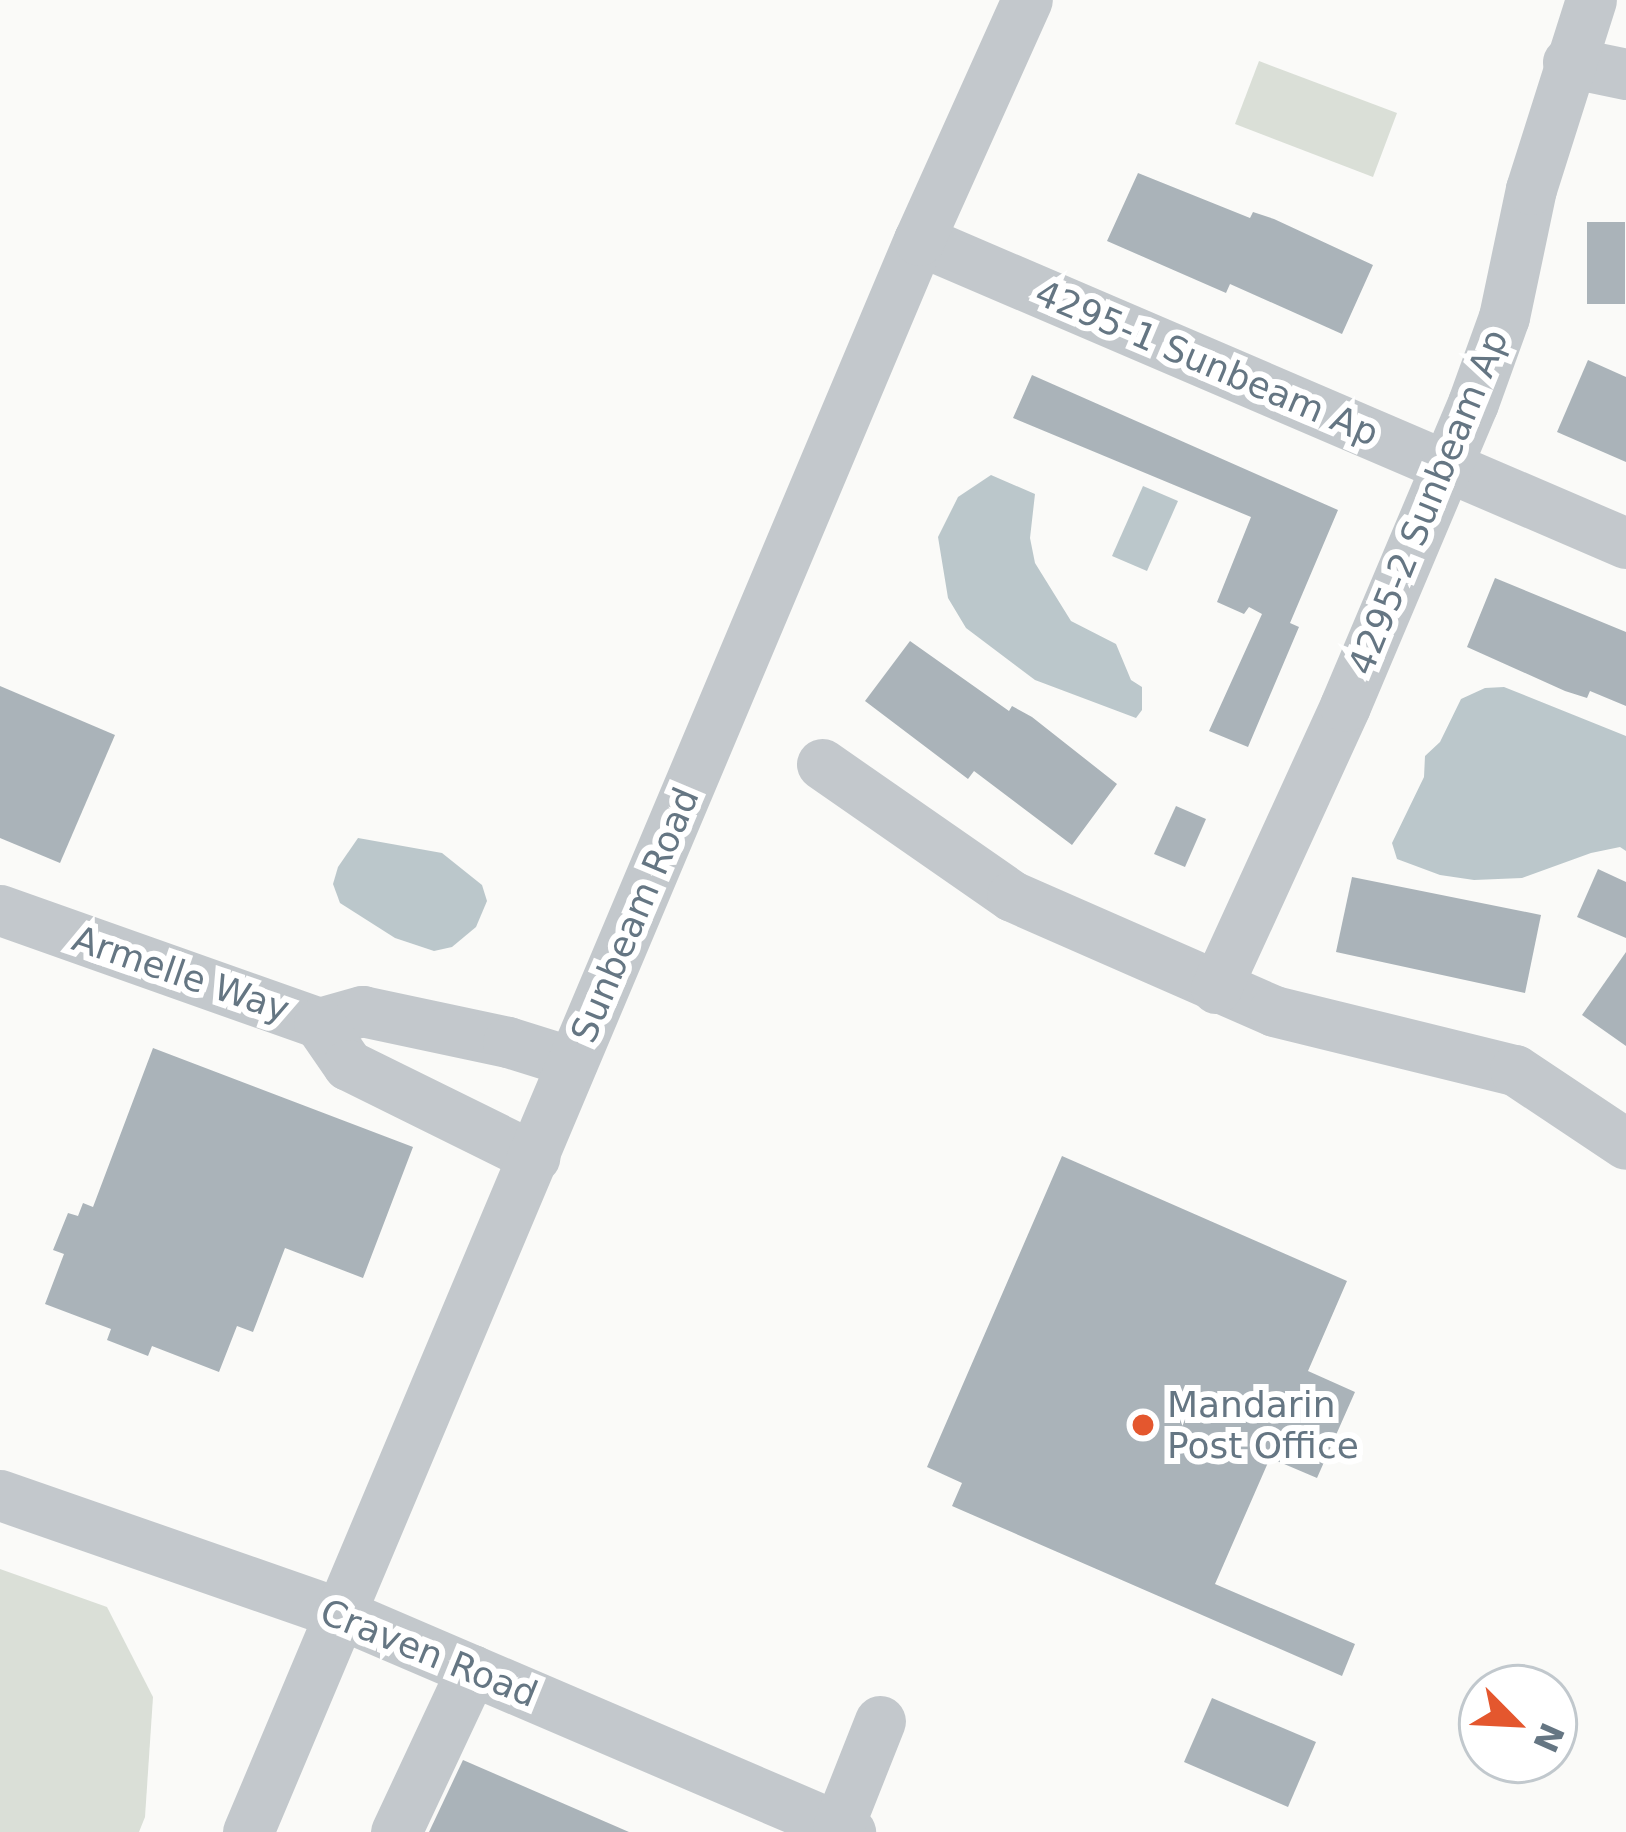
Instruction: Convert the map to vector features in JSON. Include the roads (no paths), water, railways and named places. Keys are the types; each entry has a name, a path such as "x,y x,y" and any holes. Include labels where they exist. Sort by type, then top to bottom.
{"street":[{"name":"Sunbeam Road","path":"248,1832 919,240 1028,0"},
{"name":"4295-2 Sunbeam Ap","path":"1216,988 1345,706 1504,317 1531,189 1591,0"},
{"path":"1568,62 1626,74"},
{"name":"4295-1 Sunbeam Ap","path":"919,240 1626,543"},
{"path":"822,764 1012,896 1216,988 1352,1034 1476,1057 1514,1070 1626,1144"},
{"name":"Armelle Way","path":"0,910 320,1023 362,1011 508,1042 572,1062"},
{"path":"320,1023 348,1065 534,1157"},
{"name":"Craven Road","path":"0,1495 341,1614 844,1830"},
{"path":"396,1832 472,1670"},
{"path":"844,1830 880,1721"}],"place":[{"name":"Mandarin Post Office","path":"1143,1425"}]}
